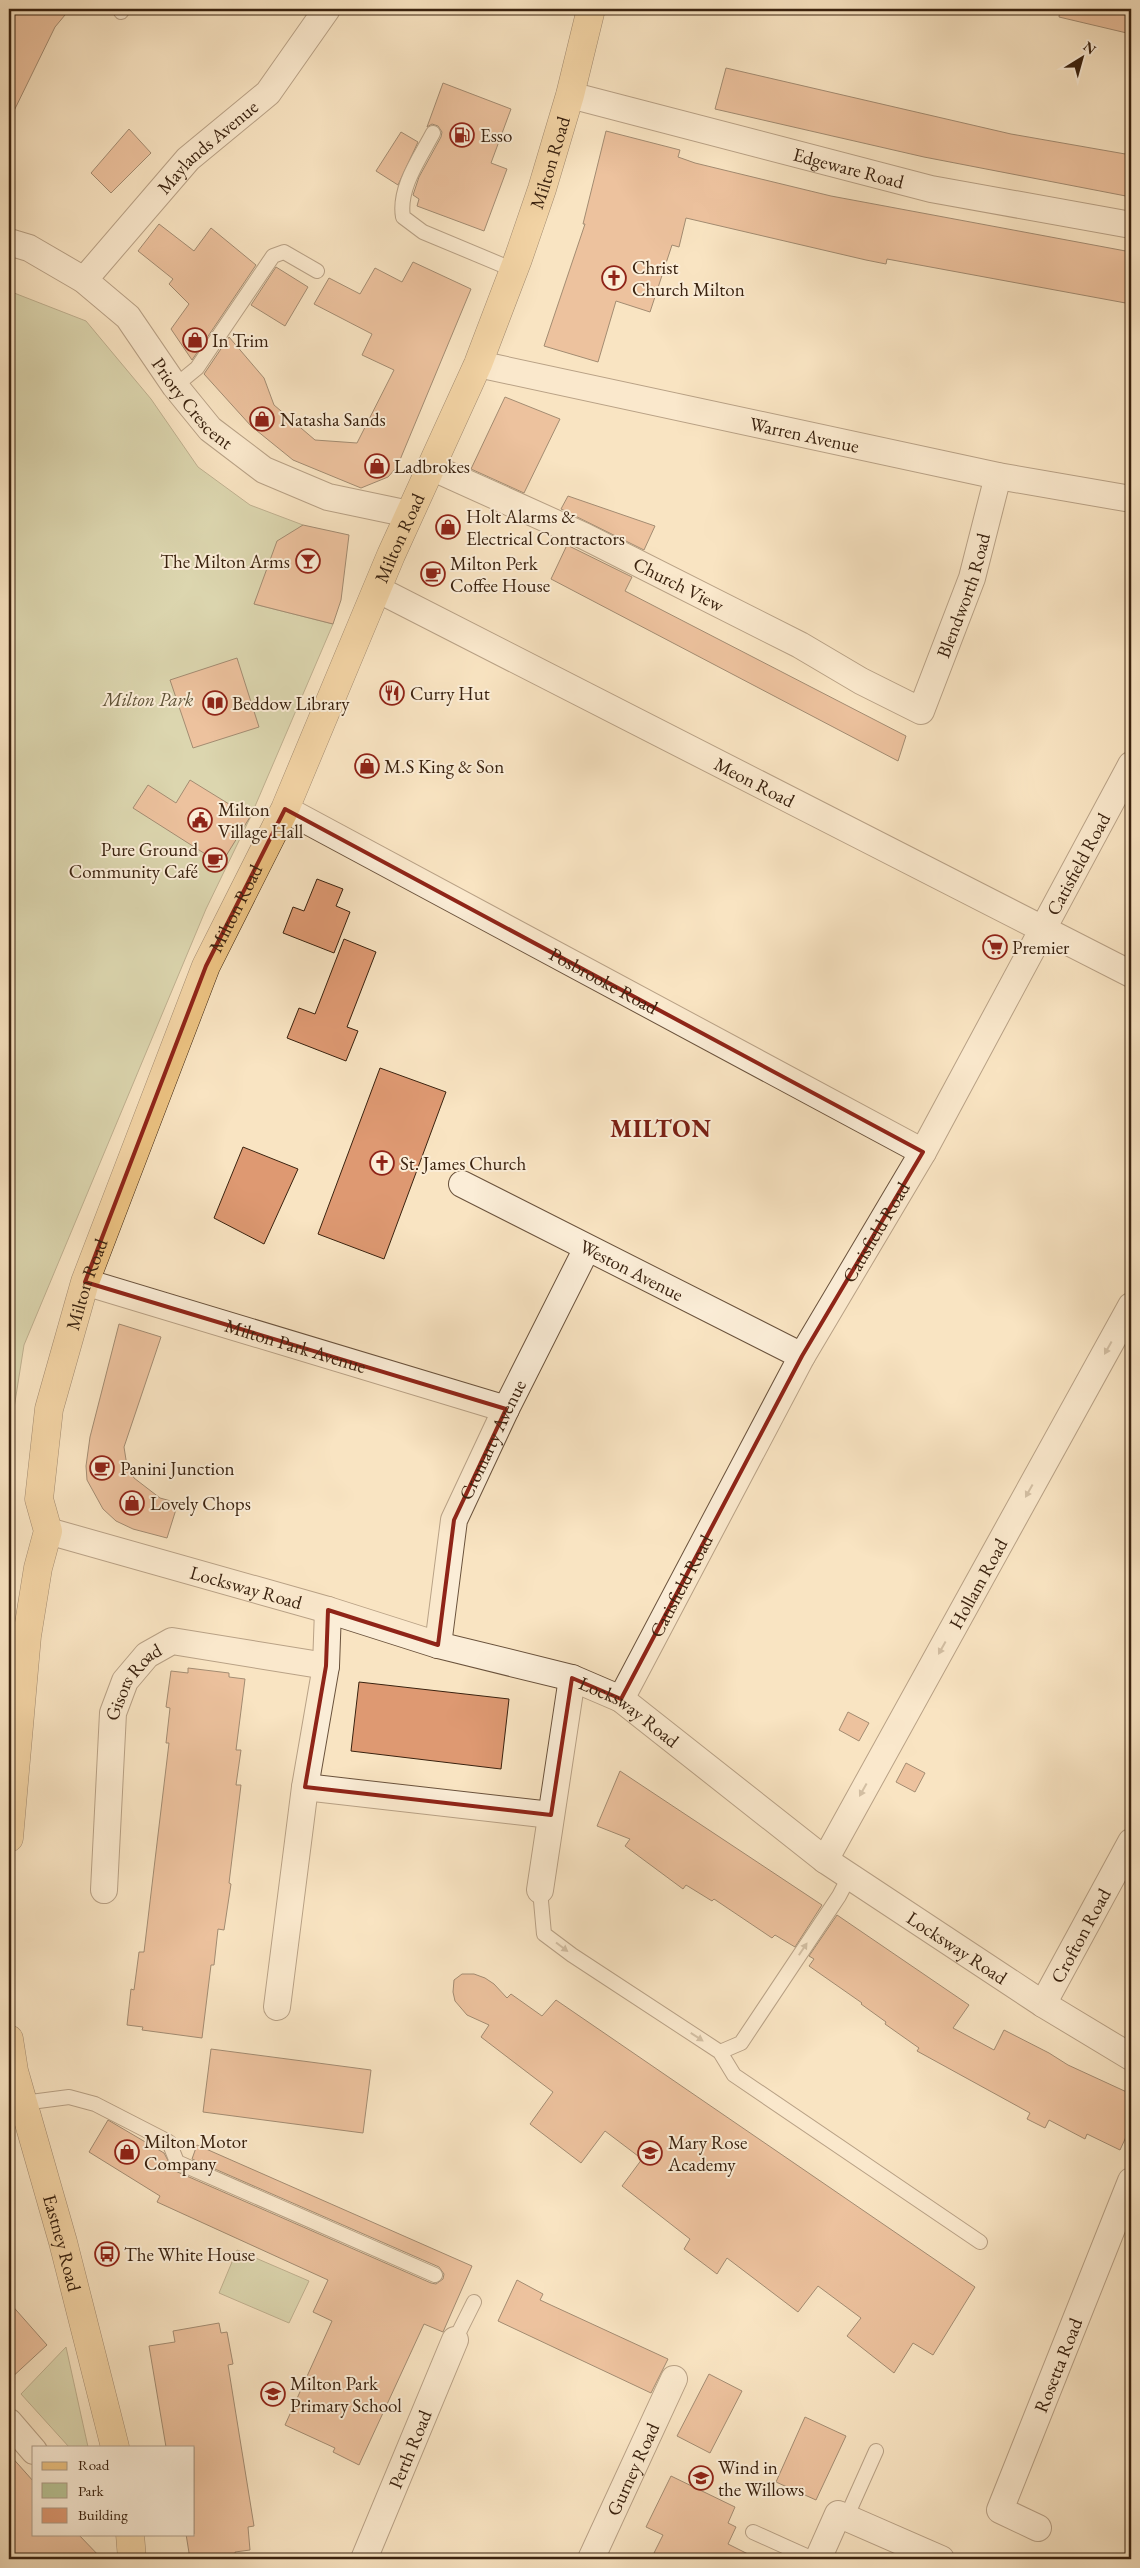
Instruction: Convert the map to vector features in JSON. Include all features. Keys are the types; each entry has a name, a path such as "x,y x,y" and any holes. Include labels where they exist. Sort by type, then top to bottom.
{"main road":[{"name":"Milton Road","path":"48,1531 39,1499 48,1409 85,1282 206,966 285,809 409,514 478,364 514,270 542,189 570,95 591,9"},
{"path":"9,1838 27,1636 38,1568 48,1531"},
{"name":"Eastney Road","path":"9,2039 23,2103 63,2242 115,2446"},
{"path":"130,2536 132,2559"}],"street":[{"name":"Maylands Avenue","path":"84,280 188,159 268,93 327,9"},
{"name":"Edgeware Road","path":"570,95 932,189 1131,225"},
{"name":"Priory Crescent","path":"9,242 29,248 84,280 128,317 174,386 210,429 264,470 328,497 409,514"},
{"name":"Warren Avenue","path":"478,364 998,476 1131,499"},
{"name":"Church View","path":"430,467 584,536 800,645 861,681 920,711"},
{"name":"Blendworth Road","path":"920,711 972,578 998,476"},
{"name":"Meon Road","path":"377,589 1131,974"},
{"name":"Catisfield Road","path":"621,1699 802,1356 923,1152 1131,765"},
{"name":"Posbrooke Road","path":"285,809 923,1152"},
{"name":"Weston Avenue","path":"462,1184 802,1356"},
{"name":"Cromarty Avenue","path":"438,1645 454,1520 506,1409 587,1248"},
{"name":"Milton Park Avenue","path":"85,1282 506,1409"},
{"name":"Hollam Road","path":"825,1860 1131,1306"},
{"name":"Locksway Road","path":"48,1531 328,1610 438,1645 572,1678 621,1699 825,1860 1042,2004 1131,2057"},
{"path":"277,2007 306,1787 326,1666 328,1610"},
{"name":"Gisors Road","path":"104,1890 113,1713 125,1681 147,1655 172,1640 326,1666"},
{"path":"540,1890 572,1678"},
{"path":"306,1787 552,1815"},
{"name":"Crofton Road","path":"1042,2004 1131,1842"},
{"name":"Rosetta Road","path":"1038,2528 1000,2510 1131,2181"},
{"name":"Perth Road","path":"364,2559 455,2340"},
{"name":"Gurney Road","path":"591,2559 674,2379"},
{"path":"9,2422 32,2449"},
{"path":"818,2559 842,2516 941,2559"}],"lane":[{"path":"433,132 406,186 400,205 402,217 423,232 514,270"},
{"path":"174,386 197,368 273,256 284,252 317,271"},
{"path":"720,2052 741,2043 839,1896 850,1875"},
{"path":"540,1890 544,1934 580,1961 720,2052 734,2074 980,2242"},
{"path":"23,2103 69,2097 95,2104 168,2142 177,2162 434,2275"},
{"path":"455,2340 474,2302"},
{"path":"842,2516 876,2451"},
{"path":"753,2532 813,2559"}],"highlighted area":[{"path":"285,809 923,1152 802,1356 621,1699 572,1678 551,1815 305,1787 326,1666 328,1610 438,1645 454,1520 506,1409 85,1282 206,966"}],"green space":[{"name":"Milton Park","path":"9,291 86,321 151,399 198,467 250,505 303,525 264,581 254,604 333,624 250,818 206,909 24,1345 9,1440"},
{"path":"237,2250 309,2281 289,2323 219,2293"},
{"path":"66,2347 88,2446 68,2446 21,2394"}],"building":[{"path":"15,9 70,9 55,27 9,121 9,22"},
{"path":"1060,9 1131,9 1131,34 1059,17"},
{"path":"726,68 1011,134 1131,155 1131,197 924,157 715,109"},
{"path":"443,83 511,109 491,163 507,169 484,231 417,206 419,199 413,195 419,177 441,137 442,132 438,126 432,124 427,127"},
{"path":"129,129 151,153 111,193 91,173"},
{"path":"606,131 680,150 678,157 695,163 831,196 1131,252 1131,304 887,259 886,264 686,218 679,247 672,245 650,312 616,301 598,362 544,346 585,224 583,224"},
{"path":"401,132 418,142 398,185 376,171"},
{"path":"159,224 194,251 211,228 256,265 192,360 171,329 189,304 169,284 173,279 138,251"},
{"path":"413,262 471,289 397,467 388,477 361,488 293,460 251,426 204,374 229,337 264,378 274,405 315,440 357,443 394,370 362,355 372,334 314,304 329,278 360,294 375,268 402,282"},
{"path":"276,267 308,287 285,326 251,305"},
{"path":"505,397 560,419 524,493 471,469"},
{"path":"568,496 655,526 644,550 561,509"},
{"name":"The Milton Arms","path":"303,525 349,535 341,600 333,624 254,604 277,541"},
{"path":"567,545 632,577 625,591 906,736 898,761 551,579"},
{"name":"Beddow Library","path":"237,658 259,727 193,748 170,680"},
{"name":"Milton Village Hall","path":"190,780 250,817 221,864 133,808 148,785 176,803"},
{"path":"317,879 343,889 336,906 350,912 334,953 283,933 293,907 304,911"},
{"path":"344,939 376,952 347,1027 358,1031 346,1061 287,1038 299,1008 315,1014"},
{"name":"St. James Church","path":"380,1068 446,1092 384,1259 318,1234"},
{"path":"243,1147 298,1169 264,1244 214,1218"},
{"path":"119,1324 161,1337 124,1447 127,1466 134,1478 160,1498 178,1503 167,1538 133,1529 116,1521 103,1509 87,1480 86,1466 90,1437"},
{"path":"188,1668 229,1673 229,1677 245,1679 236,1750 241,1750 236,1785 241,1785 229,1883 231,1884 224,1930 218,1929 214,1965 211,1965 202,2038 142,2030 143,2027 127,2025 131,1989 134,1990 139,1952 144,1952 169,1743 166,1743 170,1708 166,1707 171,1671 188,1673"},
{"path":"359,1682 509,1699 501,1769 351,1751"},
{"path":"848,1712 869,1723 859,1741 839,1730"},
{"path":"906,1763 925,1773 915,1792 896,1782"},
{"path":"620,1771 822,1905 795,1947 775,1935 772,1938 714,1899 712,1901 686,1885 683,1889 625,1846 630,1839 597,1826"},
{"path":"837,1915 969,2005 953,2028 994,2050 1004,2030 1068,2065 1131,2094 1131,2126 1120,2150 1087,2134 1085,2139 1049,2120 1045,2128 1027,2119 1030,2113 917,2051 919,2048 885,2024 886,2022 862,2003 809,1966 814,1959 809,1956"},
{"path":"462,1974 474,1974 485,1978 494,1984 507,1998 511,1994 542,2016 556,2000 975,2287 933,2355 913,2343 894,2373 847,2336 861,2318 818,2286 798,2312 727,2258 717,2274 684,2249 690,2239 622,2186 642,2159 605,2131 581,2163 530,2124 553,2092 481,2037 489,2025 467,2015 455,2001 453,1992 454,1980"},
{"path":"211,2049 371,2070 363,2133 203,2112"},
{"path":"108,2120 164,2153 173,2170 431,2283 436,2284 443,2279 444,2274 439,2267 192,2159 197,2145 472,2266 443,2332 424,2324 359,2465 333,2452 335,2448 285,2425 332,2321 313,2312 328,2280 157,2202 160,2196 89,2152"},
{"path":"517,2280 543,2294 540,2300 668,2359 651,2393 498,2321"},
{"path":"9,2302 47,2345 9,2380"},
{"path":"219,2323 221,2333 227,2332 233,2364 228,2365 254,2526 248,2527 250,2550 235,2552 236,2559 190,2559 186,2536 195,2536 195,2446 166,2446 149,2346 175,2342 173,2331"},
{"path":"709,2374 742,2391 710,2453 677,2436"},
{"path":"805,2417 846,2436 816,2500 776,2482"},
{"path":"9,2454 32,2480 32,2536 80,2536 102,2559 16,2559 9,2551"},
{"path":"671,2476 735,2507 728,2523 736,2527 728,2544 758,2559 651,2559 663,2535 646,2527"}],"place":[{"name":"Esso","path":"462,135"},
{"name":"Christ Church Milton","path":"614,278"},
{"name":"In Trim","path":"195,340"},
{"name":"Natasha Sands","path":"262,419"},
{"name":"Ladbrokes","path":"377,466"},
{"name":"Holt Alarms & Electrical Contractors","path":"448,527"},
{"name":"The Milton Arms","path":"308,561"},
{"name":"Milton Perk Coffee House","path":"433,574"},
{"name":"Curry Hut","path":"392,693"},
{"name":"Beddow Library","path":"215,703"},
{"name":"M.S King & Son","path":"367,766"},
{"name":"Milton Village Hall","path":"200,820"},
{"name":"Pure Ground Community Café","path":"215,860"},
{"name":"Premier","path":"995,947"},
{"name":"St. James Church","path":"382,1163"},
{"name":"Panini Junction","path":"102,1468"},
{"name":"Lovely Chops","path":"132,1503"},
{"name":"Milton Motor Company","path":"127,2152"},
{"name":"Mary Rose Academy","path":"650,2153"},
{"name":"The White House","path":"107,2254"},
{"name":"Milton Park Primary School","path":"273,2394"},
{"name":"Wind in the Willows","path":"701,2478"}],"district":[{"name":"MILTON","path":"661,1128"}]}
